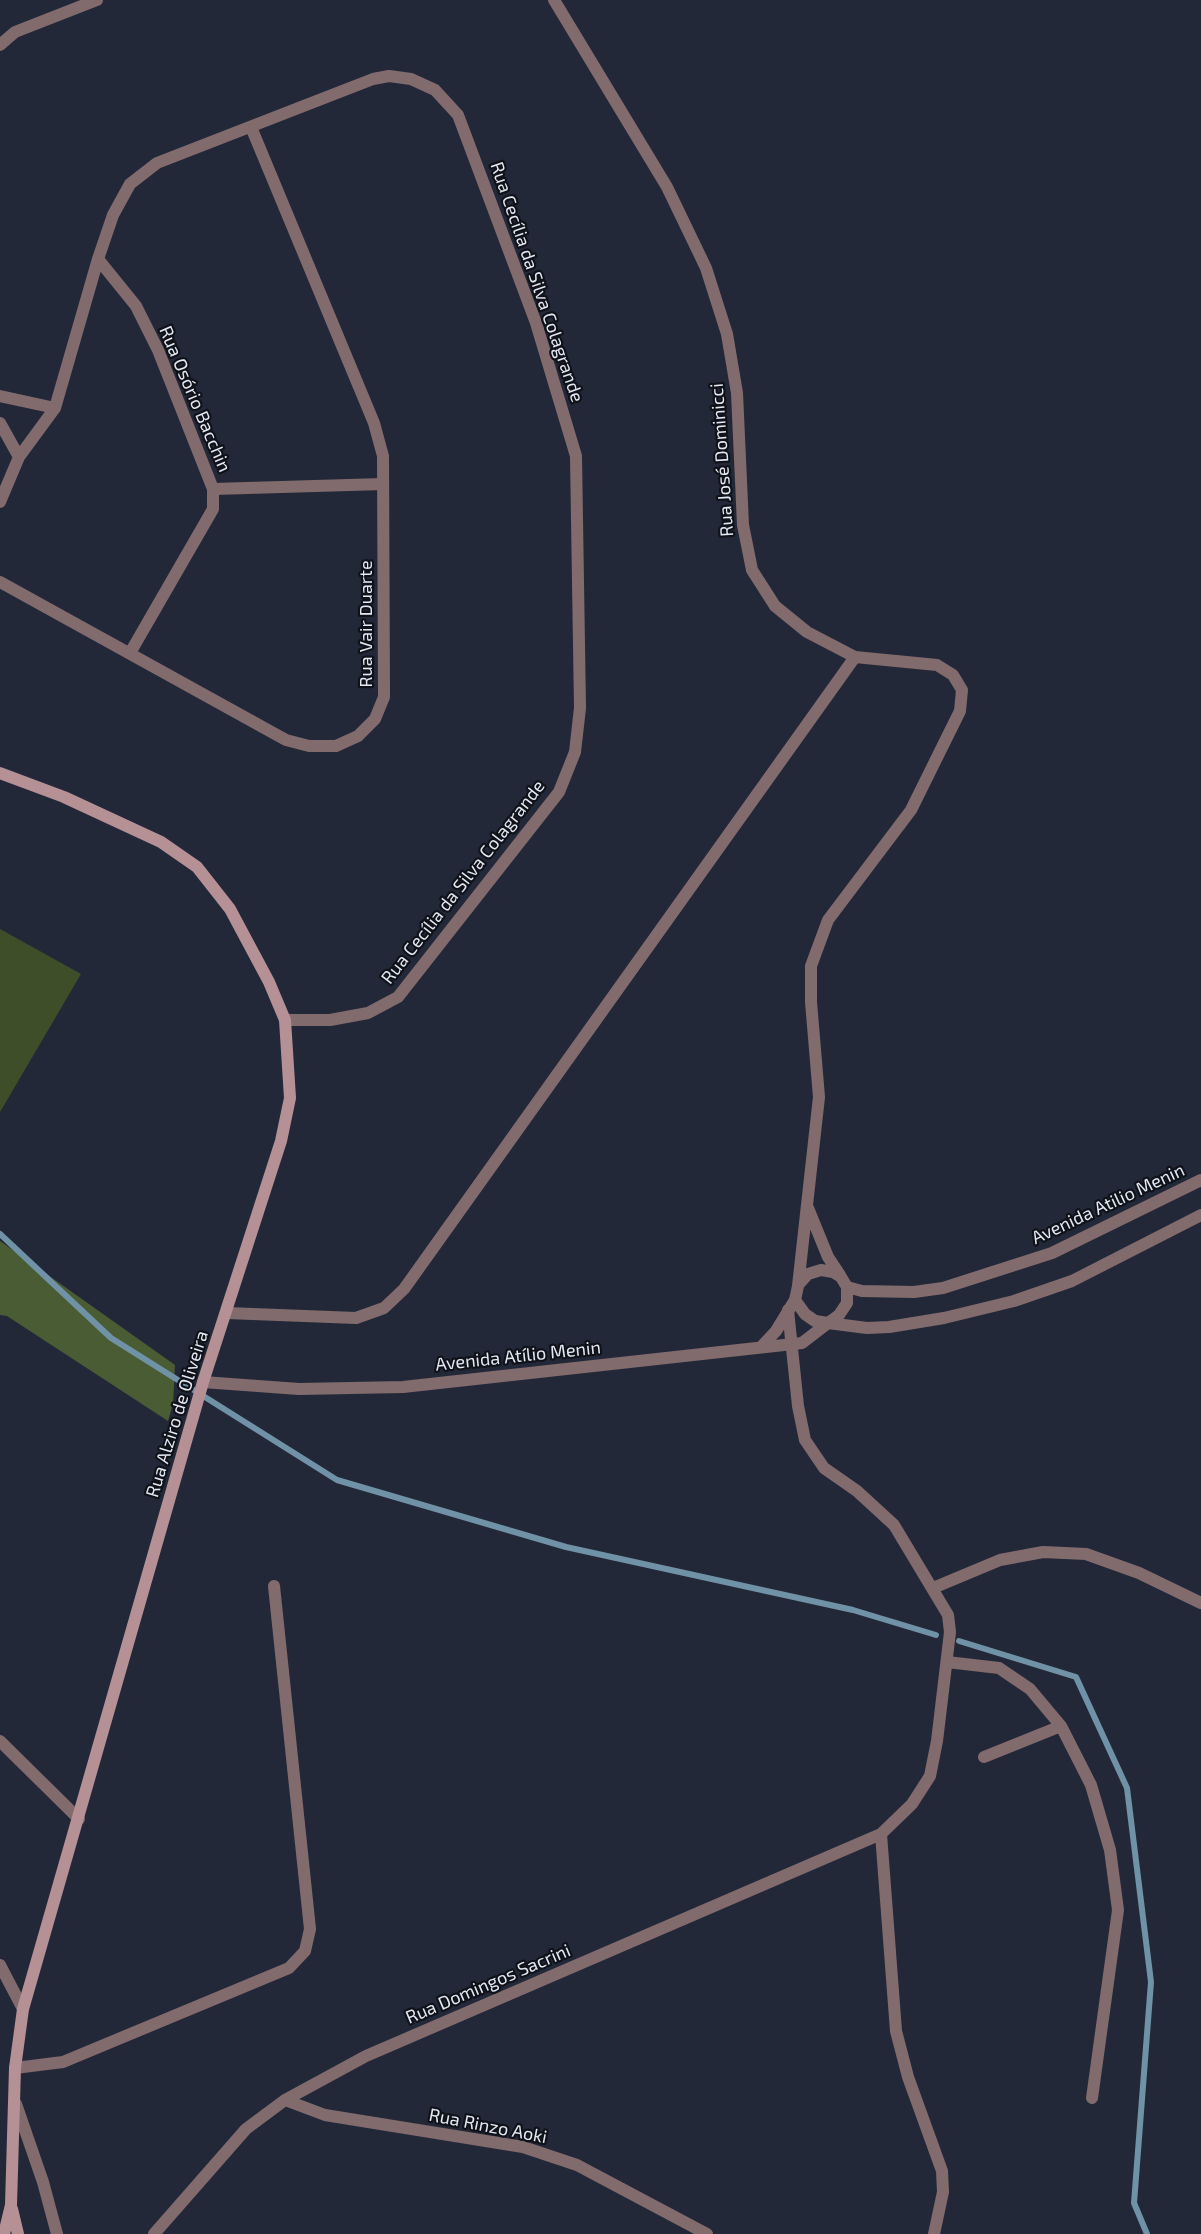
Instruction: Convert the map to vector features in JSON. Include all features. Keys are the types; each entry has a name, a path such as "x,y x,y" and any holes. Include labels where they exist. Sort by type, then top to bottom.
{"main road":[{"name":"Rua Alziro de Oliveira","path":"0,773 64,797 161,842 197,867 230,909 269,982 285,1020 290,1098 281,1141 203,1385 23,2009 15,2068 11,2205 3,2234"},
{"name":"Rua Alziro de Oliveira","path":"11,2205 18,2234"}],"street":[{"path":"0,45 15,32 98,0"},
{"name":"Rua José Dominicci","path":"554,0 667,187 706,268 727,334 738,393 742,525 752,570 775,606 807,632 855,657"},
{"name":"Rua Cecília da Silva Colagrande","path":"0,502 19,457 55,408 98,259 113,215 130,184 157,163 373,79 389,76 411,79 435,90 458,115 536,323 576,456 580,708 575,752 559,792 398,997 368,1013 330,1020 285,1020"},
{"name":"Rua Vair Duarte","path":"0,582 286,740 309,746 336,746 357,736 375,719 384,697 383,456 374,423 251,127"},
{"name":"Rua Osório Bacchin","path":"98,259 136,306 149,332 213,489 213,509 130,653"},
{"path":"0,396 55,408"},
{"path":"0,423 19,457"},
{"path":"213,489 383,484"},
{"path":"227,1313 356,1318 384,1308 404,1289 855,657 937,665 953,675 962,690 960,711 911,810 828,920 811,966 811,1002 819,1097 798,1286 792,1305 776,1331 761,1347"},
{"name":"Avenida Atilio Menin","path":"798,1286 808,1274 821,1270 833,1272 844,1282 879,1292 914,1292 943,1288 1052,1253 1201,1180"},
{"path":"806,1204 828,1257 844,1282 847,1303 839,1315 828,1323"},
{"path":"792,1305 815,1321 867,1328 889,1327 944,1318 1014,1300 1072,1281 1201,1215"},
{"name":"Rua Domingos Sacrini","path":"154,2234 246,2129 285,2100 366,2056 881,1833 912,1804 930,1776 937,1741 950,1623 933,1588 894,1525 857,1491 824,1468 806,1440 798,1406 792,1344 792,1305"},
{"name":"Avenida Atílio Menin","path":"203,1385 299,1389 403,1387 792,1344 802,1342 828,1323"},
{"path":"933,1588 1000,1560 1043,1552 1086,1554 1138,1573 1201,1603"},
{"path":"15,2068 63,2062 289,1968 305,1950 310,1929 274,1586"},
{"path":"947,1662 999,1668 1030,1689 1061,1725 1091,1785 1110,1850 1118,1910 1092,2098"},
{"path":"984,1757 1061,1725"},
{"path":"0,1741 79,1819"},
{"path":"881,1833 896,2031 908,2077 942,2171 943,2192 934,2234"},
{"path":"0,1965 23,2009"},
{"name":"Rua Rinzo Aoki","path":"285,2100 325,2115 523,2147 577,2165 707,2234"},
{"path":"15,2104 43,2182 57,2234"}],"green space":[{"path":"0,929 81,974 0,1112"},
{"path":"0,1241 175,1365 173,1404 168,1421 7,1316 0,1315"}],"waterway":[{"path":"0,1234 111,1338 337,1480 566,1547 853,1610 936,1635"},
{"path":"959,1641 1076,1677 1127,1788 1151,1982 1134,2203 1147,2234"}]}
